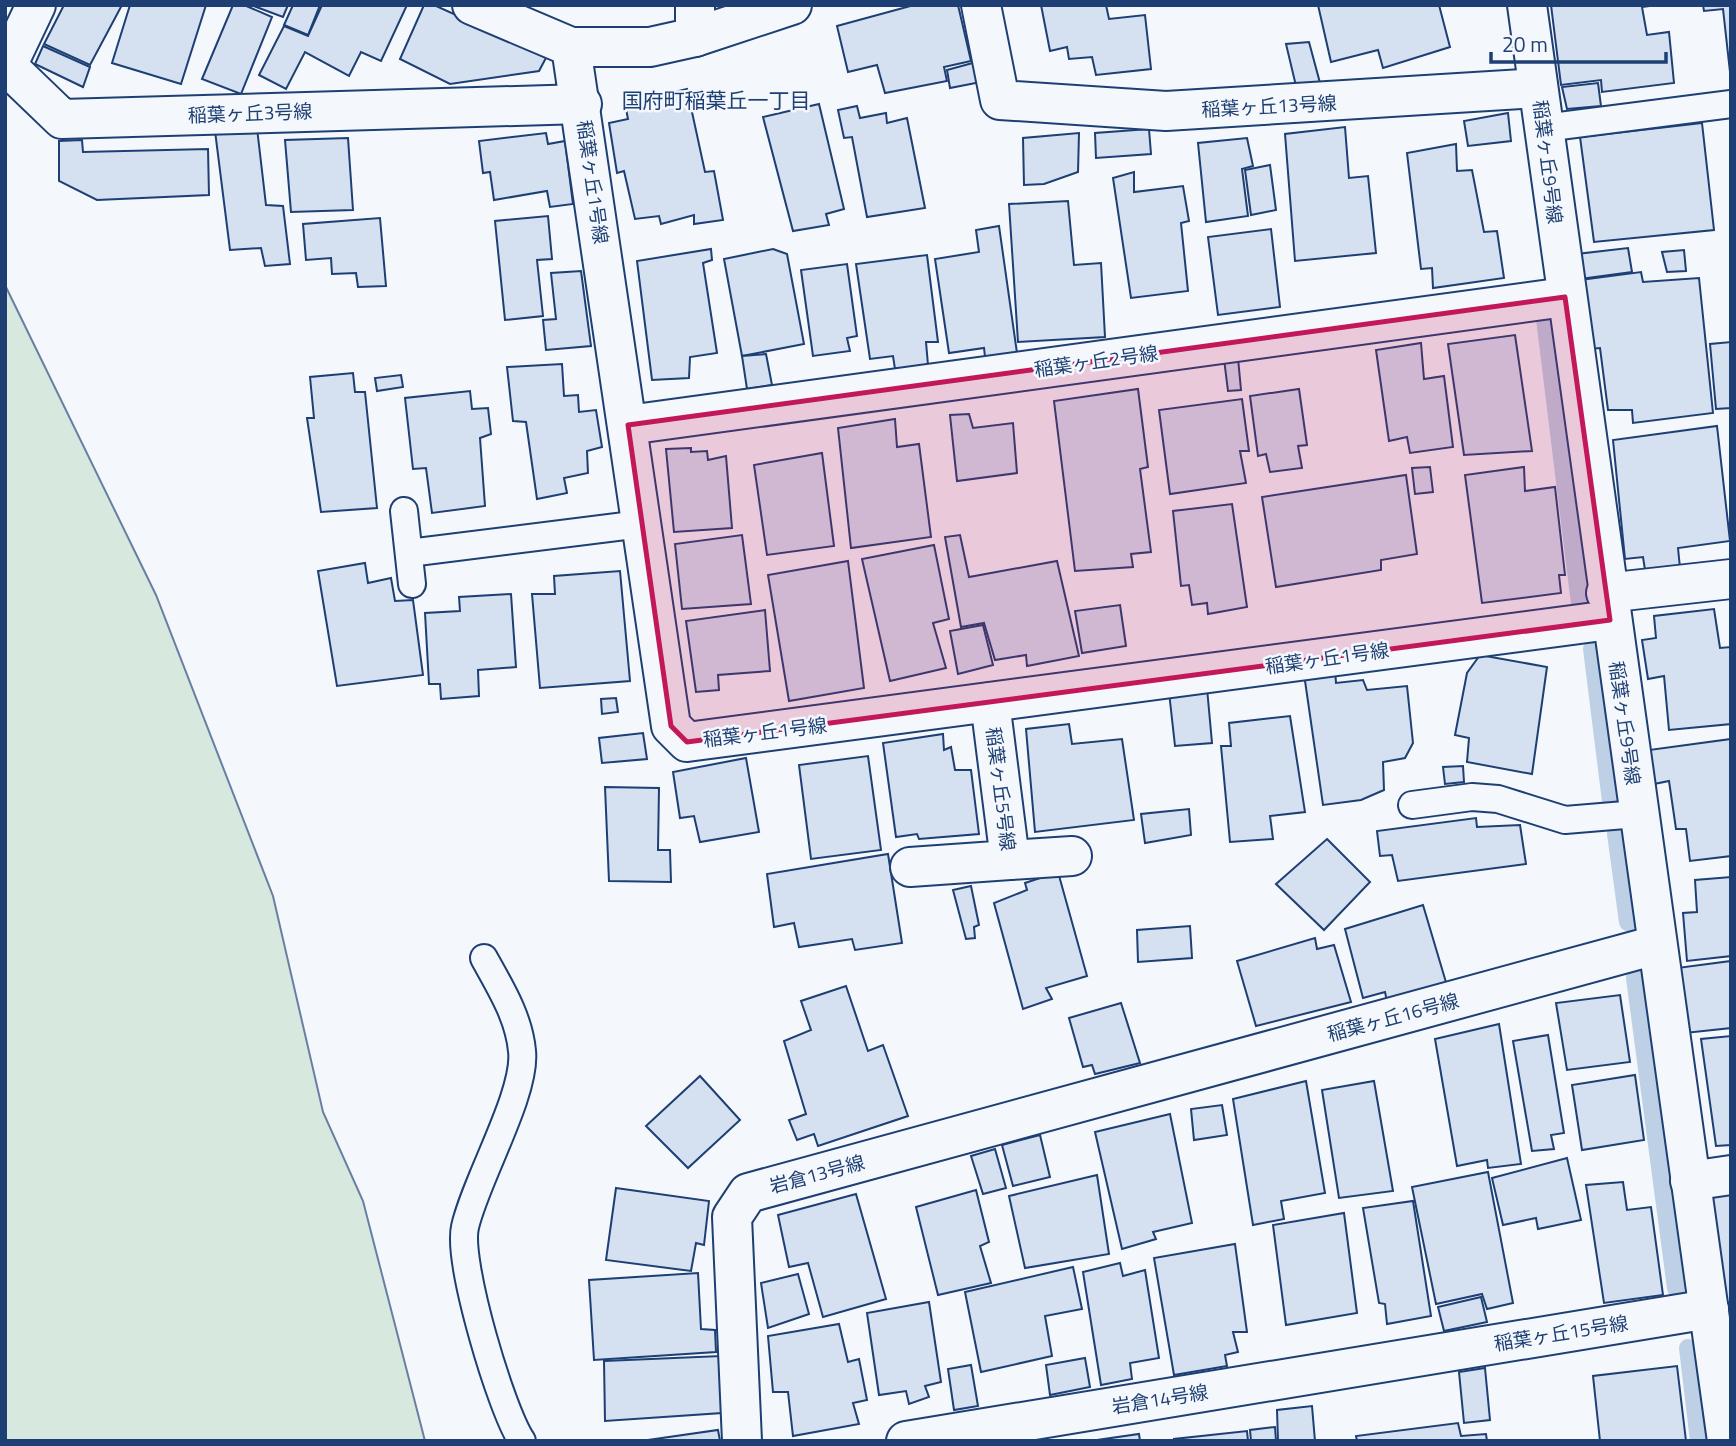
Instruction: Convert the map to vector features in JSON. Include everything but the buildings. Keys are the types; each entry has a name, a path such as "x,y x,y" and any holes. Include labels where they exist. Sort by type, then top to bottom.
{"street":[{"name":"稲葉ヶ丘3号線","path":"36,5 7,66 62,120 582,104"},
{"path":"472,5 571,47 650,47 695,21 792,5"},
{"name":"稲葉ヶ丘13号線","path":"981,5 1000,100 1166,111 1538,88"},
{"name":"稲葉ヶ丘9号線","path":"1527,5 1608,607 1727,1441"},
{"name":"稲葉ヶ丘1号線","path":"571,47 582,104 671,726 687,742 990,702 1608,607 1731,579"},
{"name":"稲葉ヶ丘2号線","path":"628,425 1565,297"},
{"name":"稲葉ヶ丘5号線","path":"910,867 1010,860 990,702"},
{"path":"1010,860 1072,856"},
{"name":"稲葉ヶ丘16号線","path":"1130,1089 1656,945"},
{"name":"岩倉13号線","path":"742,1441 732,1217 748,1193 1130,1089"},
{"path":"1690,1181 1731,1175"},
{"name":"稲葉ヶ丘15号線","path":"1414,1356 1709,1309"},
{"name":"岩倉14号線","path":"906,1441 1414,1356"}],"lane":[{"path":"1544,128 1731,104"},
{"path":"404,511 412,584"},
{"path":"409,553 641,524"},
{"path":"1412,805 1472,797 1498,799 1565,820 1637,814"},
{"path":"484,958 513,1012 523,1052 518,1083 464,1229 467,1271 494,1370 522,1441"}],"highlighted area":[{"path":"1565,297 1610,620 687,742 671,726 628,425"}],"shaded area":[{"path":"5,285 156,595 273,896 323,1112 363,1201 425,1441 5,1441"}],"waterway":[{"path":"1545,319 1580,604"},
{"path":"1592,649 1611,801"},
{"path":"1616,834 1628,922"},
{"path":"1635,978 1676,1288"},
{"path":"1688,1348 1699,1441"}],"district":[{"name":"国府町稲葉丘一丁目","path":"716,101"}]}
